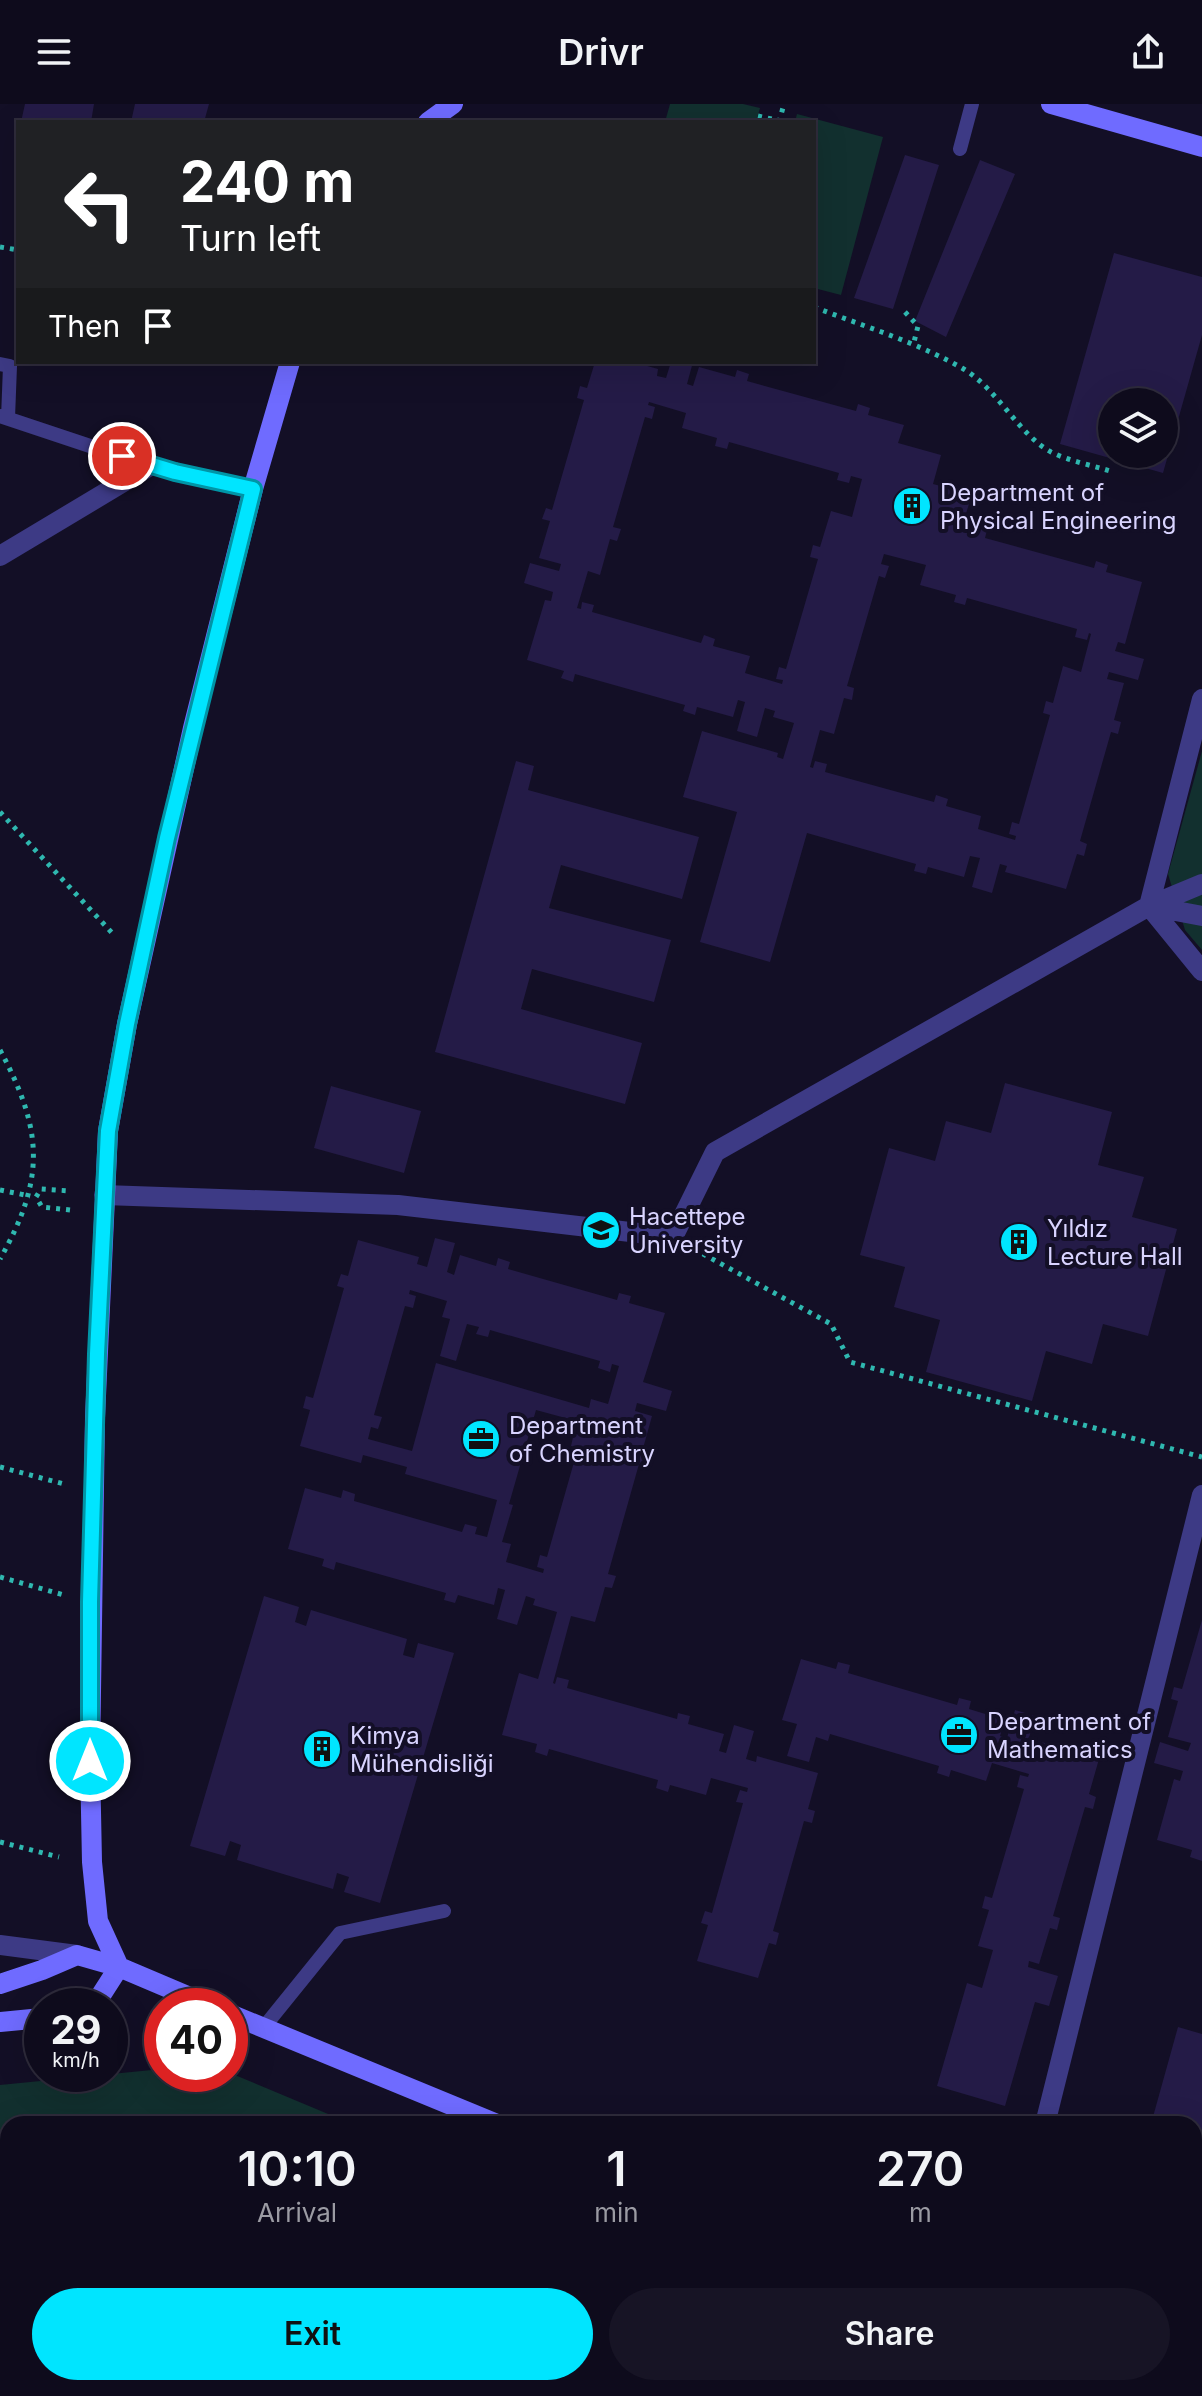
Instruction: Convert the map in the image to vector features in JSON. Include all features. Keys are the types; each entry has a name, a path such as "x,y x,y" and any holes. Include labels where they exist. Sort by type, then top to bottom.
{"street":[{"path":"431,120 453,104"},
{"path":"1051,104 1202,147"},
{"path":"119,1967 98,1921 92,1862 90,1776 90,1602 108,1131 131,1009 189,743 253,489 289,364"},
{"path":"0,556 150,466"},
{"path":"1149,906 1202,699"},
{"path":"104,1195 398,1205 673,1237 715,1152 1149,906 1202,884"},
{"path":"1149,906 1202,916"},
{"path":"1149,906 1202,971"},
{"path":"1047,2116 1202,1495"},
{"path":"0,1945 77,1955 119,1967 169,1988"},
{"path":"0,1984 77,1955"},
{"path":"106,1988 119,1967"},
{"path":"0,2022 24,2020"},
{"path":"248,2021 478,2116"}],"lane":[{"path":"960,149 972,104"},
{"path":"0,364 10,366 4,417 150,466 253,489"},
{"path":"264,2027 340,1933 444,1911"}],"path":[{"path":"758,116 773,120"},
{"path":"816,308 964,369 991,390 1050,452 1110,471"},
{"path":"905,312 918,326 913,346"},
{"path":"0,812 113,934"},
{"path":"0,1050 24,1097 34,1149 33,1196 0,1259"},
{"path":"33,1196 41,1189 71,1191"},
{"path":"0,1190 33,1196 42,1207 70,1210"},
{"path":"673,1237 831,1324 850,1362 1202,1457"},
{"path":"0,1467 64,1484"},
{"path":"0,1577 65,1595"},
{"path":"0,1842 59,1857"}],"green space":[{"path":"670,104 743,104 760,108 757,120 666,120"},
{"path":"797,114 883,137 841,295 816,289 816,120 796,120"},
{"path":"1202,751 1202,950 1185,930 1168,874"},
{"path":"144,2071 144,2092 248,2092 248,2081 333,2116 0,2116 0,2085 24,2083 24,2092 128,2092 128,2072"}],"building":[{"path":"25,104 94,104 91,120 21,120"},
{"path":"135,104 209,104 205,120 131,120"},
{"path":"905,155 939,165 893,309 854,298"},
{"path":"980,160 1015,174 946,337 915,321"},
{"path":"1114,253 1202,277 1202,335 1178,420 1178,388 1098,388 1098,455 1060,444"},
{"path":"594,364 640,364 658,369 657,376 666,378 670,364 692,364 687,384 693,386 699,367 735,377 737,370 749,374 747,381 856,411 858,404 870,408 868,415 904,425 898,443 941,455 933,484 972,494 961,530 973,534 975,527 987,530 985,538 1094,568 1096,561 1108,565 1106,572 1142,582 1125,644 1118,642 1115,651 1144,659 1138,680 1109,672 1107,679 1124,683 1114,720 1121,722 1118,734 1111,732 1080,841 1087,844 1084,856 1077,854 1066,889 1005,872 1007,866 1000,864 992,893 972,887 980,858 970,856 964,877 928,867 926,874 914,871 916,864 807,833 770,962 700,942 737,812 683,797 702,731 778,753 777,757 783,759 794,723 773,717 775,711 765,708 757,737 737,731 745,702 738,700 733,717 697,707 695,715 683,711 685,705 575,674 573,682 561,678 564,671 527,660 545,600 551,601 553,592 524,583 530,563 559,571 561,564 539,558 550,521 542,519 546,508 552,510 584,400 577,398 580,386 587,388","holes":["649,402 686,413 682,428 717,438 715,446 727,449 729,442 839,473 837,480 849,483 851,476 862,479 852,517 831,511 820,547 813,545 810,557 818,559 786,669 779,667 776,679 783,680 782,684 745,673 750,656 713,646 715,639 704,635 701,643 592,612 594,605 582,602 581,609 577,608 588,571 600,575 610,539 617,541 621,529 613,527 645,417 652,419 655,407 648,405","884,554 926,565 920,585 956,595 954,602 965,605 967,598 1077,629 1075,637 1087,640 1091,634 1081,672 1063,666 1053,703 1046,701 1043,713 1050,715 1019,824 1012,822 1009,834 1016,836 1015,840 978,829 981,816 946,806 948,799 936,795 934,802 825,772 827,764 815,761 813,768 810,767 820,730 834,734 844,698 852,700 854,688 847,686 879,576 885,578 889,566 881,564"]},
{"path":"1145,468 1164,468 1163,473"},
{"path":"516,761 534,766 528,790 699,837 682,899 561,865 549,908 671,940 654,1002 532,969 521,1009 642,1043 625,1104 435,1052"},
{"name":"Yıldız Lecture Hall","path":"1005,1083 1112,1112 1098,1165 1144,1177 1132,1217 1177,1229 1148,1336 1103,1324 1092,1364 1046,1351 1032,1401 926,1372 940,1320 894,1307 905,1267 860,1255 889,1148 935,1161 946,1121 991,1133"},
{"path":"331,1086 421,1111 404,1173 314,1148"},
{"path":"435,1238 455,1243 447,1272 454,1275 460,1255 496,1266 498,1258 510,1262 508,1269 617,1300 619,1293 631,1296 629,1303 665,1313 643,1382 672,1391 666,1411 637,1403 635,1411 652,1416 642,1452 650,1455 646,1466 639,1464 608,1574 616,1576 612,1588 605,1587 595,1622 571,1616 553,1683 557,1677 569,1680 567,1688 677,1719 678,1713 690,1716 688,1724 724,1734 719,1751 726,1753 734,1725 754,1731 746,1759 756,1762 757,1756 818,1773 808,1809 815,1811 812,1823 804,1821 773,1931 779,1933 776,1945 769,1943 758,1978 697,1961 708,1925 701,1923 705,1911 712,1913 743,1803 736,1802 740,1790 747,1792 748,1788 711,1778 706,1795 670,1785 668,1792 656,1788 658,1780 549,1749 547,1756 535,1752 537,1744 502,1735 519,1673 538,1679 557,1612 533,1605 535,1599 526,1596 517,1625 497,1619 505,1590 498,1588 494,1605 458,1595 455,1603 444,1600 446,1593 336,1562 334,1570 322,1566 324,1559 288,1549 305,1488 341,1498 343,1490 355,1494 354,1501 462,1532 465,1524 477,1527 475,1534 487,1537 497,1500 405,1474 407,1467 363,1455 361,1463 300,1446 310,1410 303,1408 306,1396 313,1398 344,1288 337,1286 341,1274 348,1276 358,1240 419,1257 417,1264 427,1267","holes":["410,1290 447,1301 442,1317 450,1319 440,1356 456,1361 467,1324 479,1327 476,1334 488,1337 490,1330 600,1361 598,1368 610,1372 612,1364 619,1366 608,1404 591,1399 589,1408 436,1363 412,1451 368,1439 371,1427 378,1429 382,1417 374,1415 405,1306 413,1308 416,1296 409,1294","536,1410 584,1423 582,1436 574,1433 571,1446 578,1448 547,1557 540,1555 537,1567 544,1569 543,1573 506,1562 511,1544 502,1542 513,1505 509,1504"]},
{"name":"Kimya Mühendisliği","path":"264,1596 299,1607 295,1622 306,1626 311,1610 407,1639 403,1655 414,1658 418,1643 454,1653 380,1903 344,1892 349,1877 337,1873 333,1889 237,1860 241,1845 230,1841 225,1856 190,1846"},
{"path":"1202,1620 1202,1861 1190,1857 1192,1850 1157,1840 1174,1779 1180,1781 1183,1771 1154,1763 1160,1742 1188,1751 1191,1743 1168,1737 1178,1701 1171,1699 1174,1687 1182,1689"},
{"path":"801,1659 836,1669 838,1662 850,1665 848,1673 957,1705 959,1698 971,1701 969,1709 1005,1720 1000,1736 1007,1738 1015,1710 1035,1716 1027,1745 1036,1747 1038,1741 1099,1759 1089,1794 1096,1797 1093,1809 1085,1807 1053,1916 1060,1918 1057,1930 1050,1928 1039,1964 1029,1961 1028,1967 1058,1976 1049,2006 1035,2002 1005,2106 937,2086 967,1983 982,1988 993,1950 978,1946 989,1910 982,1908 985,1896 992,1898 1024,1789 1017,1787 1020,1775 1028,1777 1029,1774 992,1763 986,1781 951,1770 949,1777 937,1773 939,1766 830,1734 828,1741 816,1737 809,1762 787,1756 797,1724 782,1720"},
{"path":"1178,2027 1202,2034 1202,2116 1153,2116"}],"place":[{"name":"Department of Physical Engineering","path":"912,506"},
{"name":"Hacettepe University","path":"601,1230"},
{"name":"Yıldız Lecture Hall","path":"1019,1242"},
{"name":"Department of Chemistry","path":"481,1439"},
{"name":"Department of Mathematics","path":"959,1735"},
{"name":"Kimya Mühendisliği","path":"322,1749"}],"route":[{"path":"90,1761 95,1418 108,1131 127,1024 167,838 253,489 150,466 122,456"}]}
